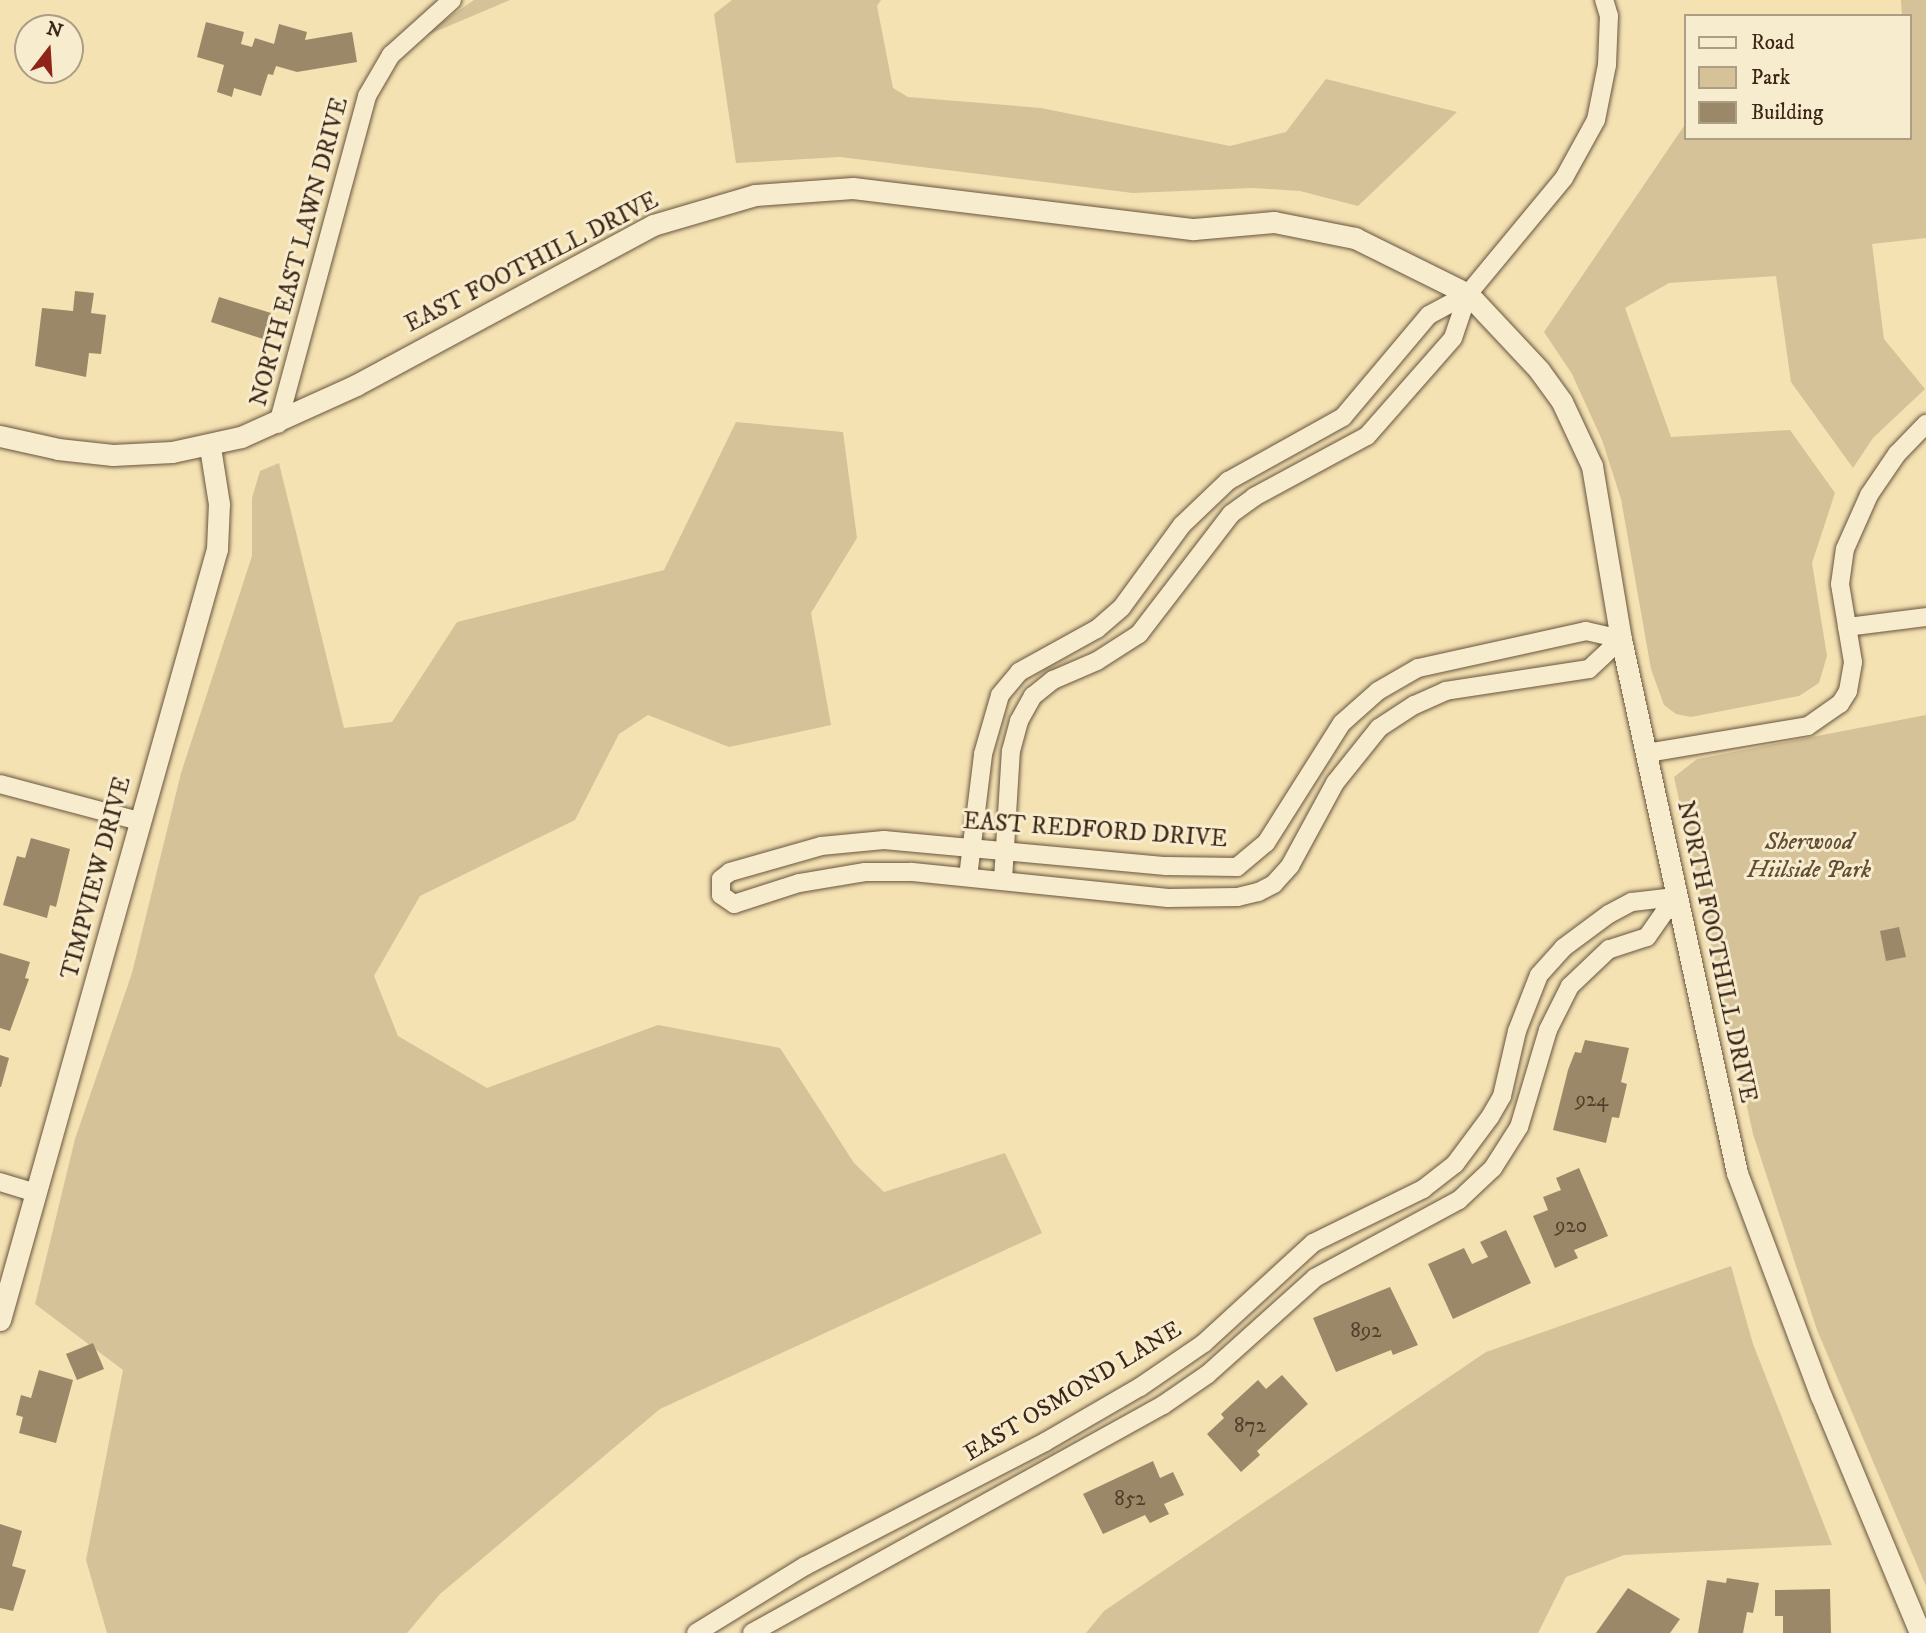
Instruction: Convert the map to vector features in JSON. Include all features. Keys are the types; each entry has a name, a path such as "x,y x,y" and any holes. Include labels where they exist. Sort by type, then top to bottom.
{"street":[{"name":"NORTH EAST LAWN DRIVE","path":"278,424 367,96 391,55 452,0"},
{"path":"1003,880 1011,751 1019,721 1033,696 1053,680 1097,661 1139,634 1231,514 1254,497 1367,436 1453,338 1468,294 1564,178 1596,120 1607,65 1609,16 1604,0"},
{"name":"EAST FOOTHILL DRIVE","path":"0,436 113,456 210,447 278,424 653,225 755,195 853,188 1166,227 1274,222 1355,238 1468,294"},
{"path":"968,877 986,736 994,707 1009,683 1033,663 1097,628 1122,607 1182,525 1228,481 1343,417 1429,315 1468,294"},
{"name":"NORTH FOOTHILL DRIVE","path":"1468,294 1539,370 1576,429 1591,466 1621,639 1675,897 1738,1173 1821,1396 1920,1633"},
{"path":"1647,754 1717,745 1808,726 1826,718 1840,704 1852,677 1840,584 1854,522 1897,454 1926,424"},
{"name":"TIMPVIEW DRIVE","path":"0,1320 217,549 219,504 210,447"},
{"path":"1847,627 1926,617"},
{"name":"EAST REDFORD DRIVE","path":"1586,631 1621,639 1588,669 1446,691 1414,705 1379,728 1335,783 1290,866 1274,884 1258,892 1238,897 1168,898 1003,880 865,872 799,883 734,904 726,900 719,887 730,872 821,846 884,840 1005,849 1166,866 1237,867 1251,859 1285,818 1342,723 1396,679 1418,668 1586,631"},
{"path":"0,785 139,821"},
{"name":"EAST OSMOND LANE","path":"696,1633 805,1566 1021,1455 1140,1387 1204,1343 1313,1243 1423,1189 1476,1141 1502,1096 1517,1031 1539,975 1581,932 1632,902 1675,897"},
{"name":"EAST OSMOND LANE","path":"752,1633 1163,1405 1208,1374 1315,1278 1459,1200 1493,1168 1528,1105 1555,1012 1570,986 1599,957 1618,944 1647,937 1675,897"},
{"path":"1581,932 1599,957"},
{"path":"0,1182 37,1194"},
{"path":"1269,1281 1287,1304"}],"green space":[{"path":"474,0 510,0 418,39"},
{"path":"732,0 881,0 877,6 893,88 908,97 1041,108 1230,146 1286,132 1326,79 1457,112 1358,206 1300,191 1253,188 1133,193 840,157 736,163 714,14"},
{"path":"1901,0 1926,0 1926,238 1872,244 1884,339 1925,389 1873,438 1853,468 1791,382 1776,276 1669,283 1625,308 1671,437 1790,430 1835,493 1812,563 1827,656 1819,683 1799,696 1691,717 1676,714 1664,705 1651,669 1621,499 1602,440 1572,374 1544,332 1685,124 1685,140 1912,140 1912,14 1902,14"},
{"path":"736,422 843,432 857,538 811,613 831,725 729,747 648,715 619,734 575,820 420,896 374,976 398,1036 487,1088 658,1025 780,1048 854,1163 884,1192 1005,1153 1042,1233 660,1409 440,1594 407,1633 107,1633 86,1560 123,1370 35,1304 75,1139 132,973 181,773 252,556 252,498 260,471 279,463 344,728 392,722 457,622 664,570"},
{"name":"Sherwood Hiilside Park","path":"1926,715 1926,1586 1817,1330 1753,1134 1674,777 1697,759"},
{"path":"1731,1266 1753,1344 1832,1545 1624,1555 1566,1577 1538,1633 1086,1633 1104,1611 1486,1352"}],"building":[{"path":"206,22 244,32 241,44 252,47 255,38 274,44 279,24 307,32 305,40 352,32 357,62 297,72 276,66 273,75 268,74 261,96 234,88 232,97 217,92 224,65 197,57"},
{"path":"75,291 94,293 91,313 106,315 101,354 89,353 86,377 35,366 42,308 73,311"},
{"path":"219,297 271,313 263,339 211,322"},
{"path":"31,838 70,849 56,907 50,905 47,918 3,905 17,856 25,858"},
{"path":"1899,927 1906,957 1886,961 1880,931"},
{"path":"0,953 30,962 25,978 29,979 10,1031 0,1028"},
{"path":"1585,1040 1629,1048 1621,1082 1627,1084 1619,1118 1612,1117 1606,1143 1553,1130 1568,1070 1575,1052 1581,1053"},
{"path":"0,1055 9,1058 1,1087 0,1087"},
{"path":"1579,1168 1608,1236 1574,1250 1578,1258 1555,1268 1533,1216 1548,1210 1543,1197 1561,1190 1556,1178"},
{"path":"1506,1230 1531,1283 1453,1319 1428,1264 1464,1248 1472,1264 1488,1257 1480,1242"},
{"path":"1390,1287 1418,1345 1393,1355 1391,1350 1336,1372 1313,1318"},
{"path":"93,1343 104,1369 77,1380 66,1354"},
{"path":"39,1370 73,1380 56,1443 19,1433 23,1417 16,1415 21,1395 31,1398"},
{"path":"1282,1375 1308,1404 1257,1451 1260,1455 1241,1472 1207,1434 1224,1418 1221,1414 1258,1380 1266,1389"},
{"path":"1153,1461 1160,1478 1173,1472 1184,1495 1164,1504 1169,1514 1150,1523 1145,1515 1103,1534 1083,1494"},
{"path":"0,1524 22,1531 12,1566 26,1570 13,1611 0,1608"},
{"path":"1727,1578 1759,1583 1753,1613 1747,1612 1743,1633 1698,1633 1707,1580 1726,1583"},
{"path":"1628,1588 1680,1619 1670,1633 1596,1633"},
{"path":"1830,1589 1831,1633 1783,1633 1783,1616 1775,1616 1775,1590"}]}
